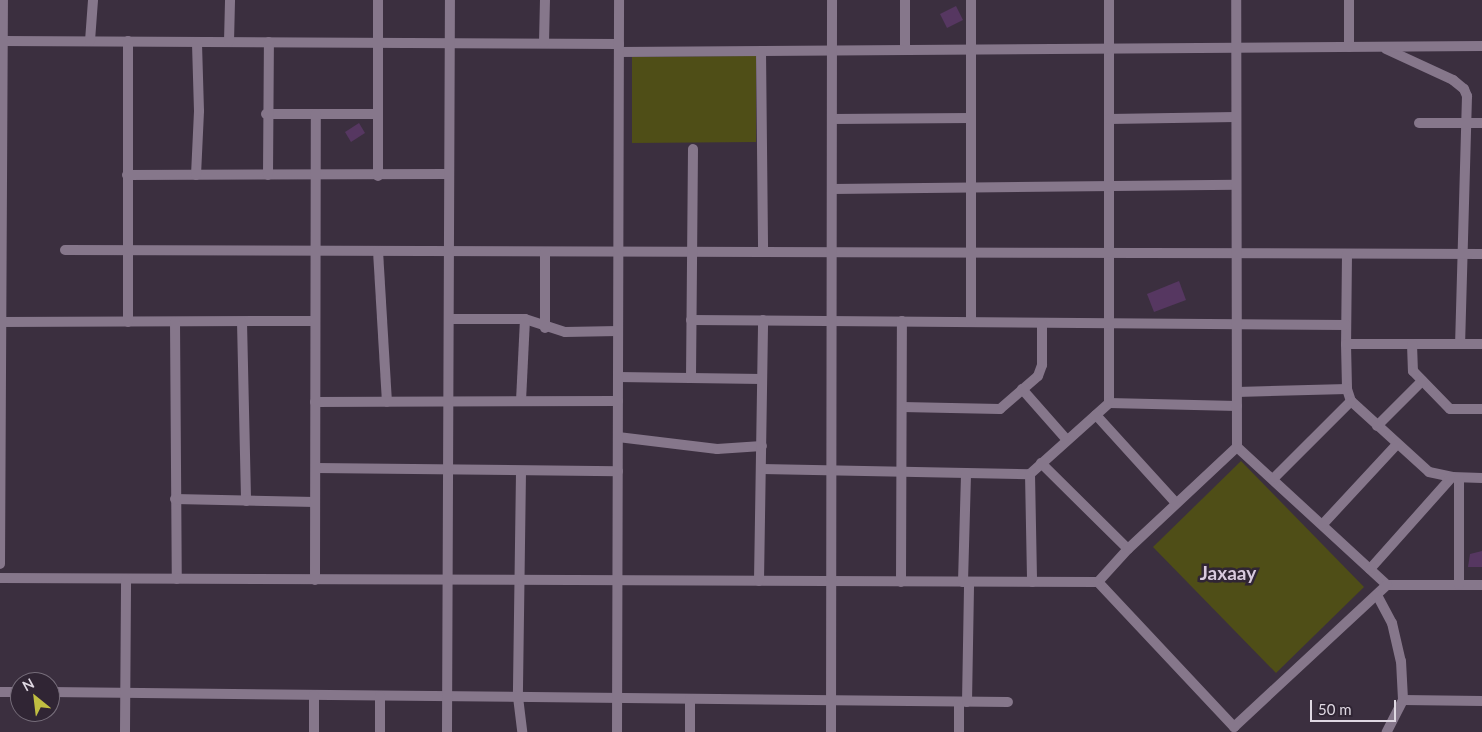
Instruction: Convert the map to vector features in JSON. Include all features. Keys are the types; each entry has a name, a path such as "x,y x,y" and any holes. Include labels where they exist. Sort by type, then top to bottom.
{"street":[{"path":"0,564 3,0"},
{"path":"90,41 94,0"},
{"path":"229,42 230,0"},
{"path":"378,0 378,176"},
{"path":"447,732 450,0"},
{"path":"544,43 545,0"},
{"path":"617,732 619,0"},
{"path":"831,732 832,0"},
{"path":"905,0 905,50"},
{"path":"971,0 971,322"},
{"path":"1109,0 1109,403"},
{"path":"1098,582 1128,548 1237,447 1236,0"},
{"path":"1348,47 1349,0"},
{"path":"2,41 544,43 619,48 761,51 1482,46"},
{"path":"128,41 128,322"},
{"path":"196,42 196,175"},
{"path":"268,175 266,114 269,42"},
{"path":"1382,47 1453,80 1464,89 1460,344"},
{"path":"761,51 763,252"},
{"path":"266,114 378,114"},
{"path":"314,580 316,502 316,114"},
{"path":"832,119 971,118"},
{"path":"1109,119 1236,118"},
{"path":"1419,123 1482,123"},
{"path":"690,378 693,149"},
{"path":"127,175 378,176 449,174"},
{"path":"832,189 1236,185"},
{"path":"64,250 1482,254"},
{"path":"378,251 387,402"},
{"path":"545,252 545,328"},
{"path":"1347,254 1347,389 1351,401 1420,466 1456,478 1482,478"},
{"path":"448,319 526,319 545,328 565,332 618,331"},
{"path":"521,401 526,319"},
{"path":"691,320 1346,325"},
{"path":"759,581 763,320"},
{"path":"1,322 315,322"},
{"path":"174,322 177,579"},
{"path":"242,322 246,501"},
{"path":"901,582 902,322"},
{"path":"902,407 1000,408 1038,376 1042,365 1042,323"},
{"path":"1346,344 1482,344"},
{"path":"1412,344 1413,371 1450,409 1482,409"},
{"path":"618,378 762,379"},
{"path":"1377,426 1422,380"},
{"path":"1022,389 1067,440"},
{"path":"1237,392 1347,389"},
{"path":"315,402 618,401"},
{"path":"1274,478 1351,401"},
{"path":"762,469 1030,474 1109,403 1237,406"},
{"path":"1096,415 1176,503"},
{"path":"618,437 717,449 762,446"},
{"path":"1323,524 1397,444"},
{"path":"1237,447 1274,478 1387,585 1482,585"},
{"path":"1041,463 1128,548"},
{"path":"316,468 521,472 618,471"},
{"path":"521,472 518,697 522,732"},
{"path":"958,732 963,702 966,473"},
{"path":"1030,474 1032,582"},
{"path":"1370,569 1456,478"},
{"path":"1456,478 1458,585"},
{"path":"175,499 316,502"},
{"path":"0,578 1098,582 1234,729 1387,585"},
{"path":"125,732 126,579"},
{"path":"1377,595 1398,642 1402,700 1389,731"},
{"path":"60,692 1008,702"},
{"path":"314,695 314,732"},
{"path":"380,696 380,732"},
{"path":"690,699 690,732"},
{"path":"1402,700 1482,700"}],"shaded area":[{"path":"756,56 756,142 632,143 632,57"},
{"path":"1241,461 1364,587 1276,673 1153,547"}],"building":[{"path":"956,6 963,20 947,28 940,14"},
{"path":"359,123 365,133 351,142 345,132"},
{"path":"1179,281 1186,300 1154,312 1147,294"},
{"path":"1482,551 1482,567 1468,567 1470,554"}],"district":[{"name":"Jaxaay","path":"1228,573"}]}
